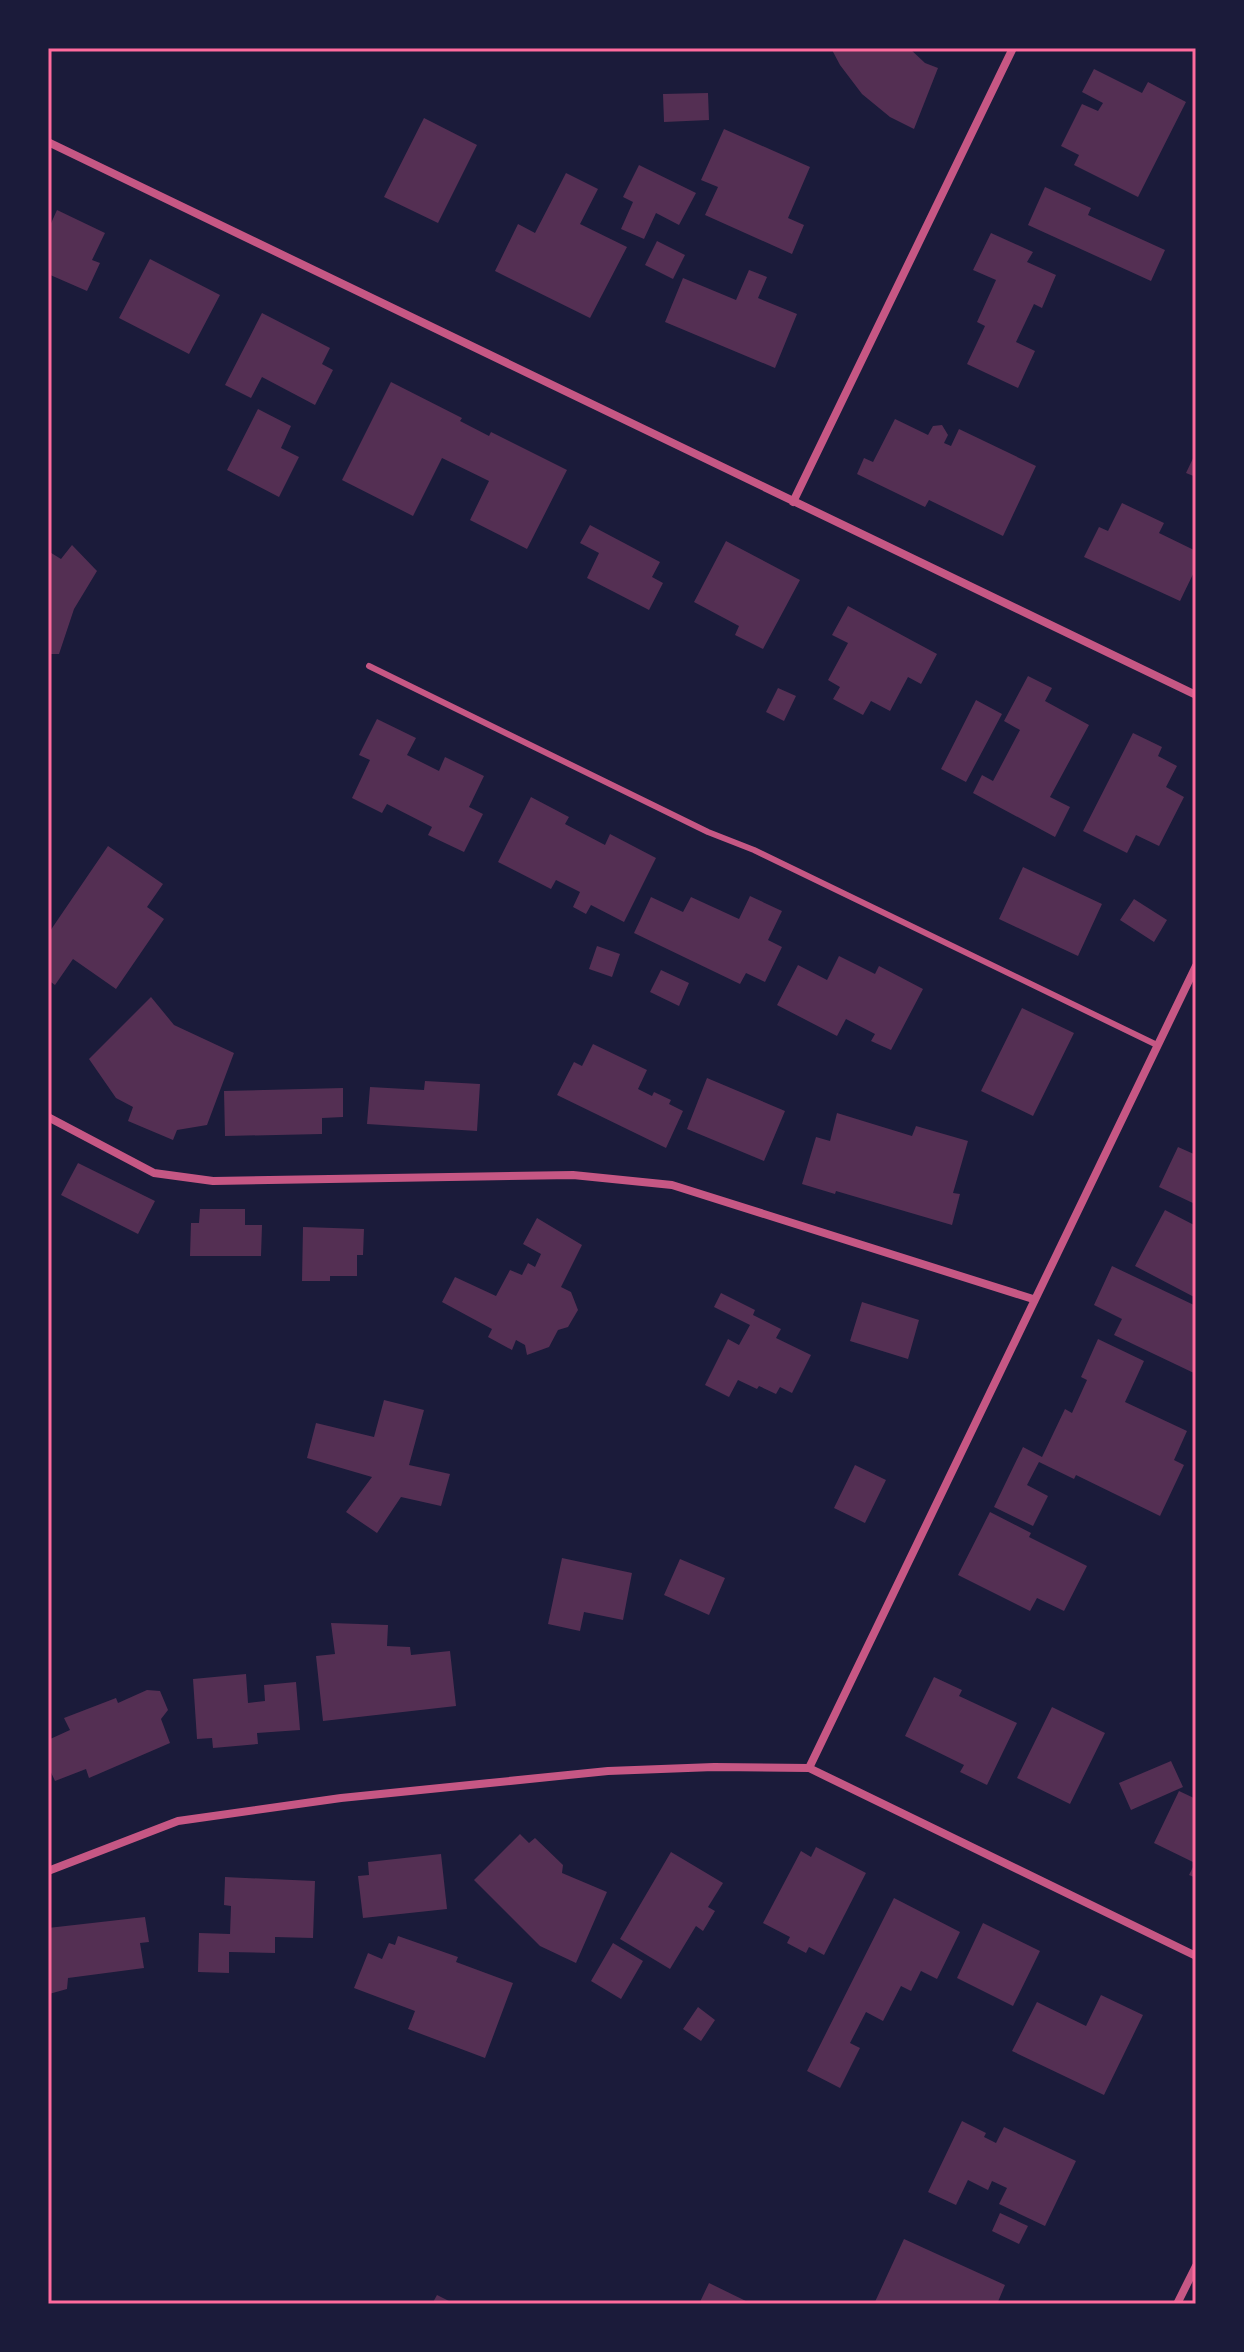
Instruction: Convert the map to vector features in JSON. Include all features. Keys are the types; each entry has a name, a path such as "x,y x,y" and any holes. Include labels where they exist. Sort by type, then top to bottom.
{"street":[{"path":"793,502 1013,48"},
{"path":"48,142 1196,695"},
{"path":"809,1768 1196,966"},
{"path":"48,1117 154,1173 213,1181 573,1175 672,1185 1033,1299"},
{"path":"48,1871 178,1821 341,1798 608,1771 714,1767 809,1768 1196,1956"},
{"path":"1177,2304 1196,2266"}],"lane":[{"path":"369,666 708,832 754,850 1157,1045"}],"building":[{"path":"831,48 909,48 925,63 938,68 914,129 890,117 862,94"},
{"path":"1094,69 1142,93 1148,82 1186,102 1138,197 1074,165 1079,155 1061,146 1082,104 1098,111 1103,103 1082,92"},
{"path":"708,93 709,120 664,122 663,94"},
{"path":"424,118 477,145 438,223 384,197"},
{"path":"724,129 810,167 788,218 804,225 792,254 705,215 718,187 701,180"},
{"path":"639,165 696,193 679,225 656,213 644,239 621,229 633,202 623,197"},
{"path":"566,173 598,189 580,224 627,247 590,318 495,271 518,224 535,233"},
{"path":"1045,187 1091,208 1088,215 1165,250 1151,281 1028,225"},
{"path":"57,210 105,233 92,260 100,263 87,291 48,274 48,230"},
{"path":"991,233 1033,252 1027,262 1056,275 1042,308 1034,304 1016,342 1035,351 1018,388 967,364 985,326 977,322 996,280 973,270"},
{"path":"657,241 685,255 673,279 645,265"},
{"path":"150,259 220,295 189,354 119,318"},
{"path":"749,270 767,277 758,298 797,314 775,368 665,322 683,278 736,300"},
{"path":"262,313 330,348 322,364 333,370 315,405 262,377 251,398 225,385"},
{"path":"391,382 462,418 460,421 489,436 491,432 567,470 527,549 470,520 489,481 442,458 413,516 342,480"},
{"path":"258,409 291,426 281,448 299,457 279,497 227,470"},
{"path":"895,419 928,435 933,426 942,425 948,435 944,443 951,446 959,429 1036,466 1003,536 929,500 925,507 857,474 864,458 873,462"},
{"path":"1196,452 1196,477 1186,473"},
{"path":"1122,503 1164,523 1159,533 1196,551 1196,568 1180,601 1084,557 1099,527 1108,531"},
{"path":"590,525 660,562 652,577 663,583 649,610 587,578 599,553 580,543"},
{"path":"726,541 800,580 763,649 735,635 739,626 694,602"},
{"path":"72,545 97,571 74,609 59,654 48,654 48,551 61,559"},
{"path":"848,606 937,654 921,684 908,677 890,711 871,701 863,715 833,699 840,687 828,680 848,643 832,635"},
{"path":"1028,676 1052,688 1045,701 1089,725 1050,797 1070,807 1055,837 973,793 982,775 993,781 1020,730 1004,721"},
{"path":"778,688 796,696 784,721 766,712"},
{"path":"976,700 1002,714 966,782 941,769"},
{"path":"377,719 416,738 407,755 439,771 445,757 484,776 469,807 483,814 464,852 428,835 432,827 387,804 382,813 352,798 370,760 359,755"},
{"path":"1133,733 1162,747 1158,756 1177,766 1166,787 1184,797 1159,846 1136,835 1127,853 1083,831"},
{"path":"531,797 569,817 565,824 605,845 610,834 656,858 624,922 591,905 586,914 573,907 580,892 556,880 551,889 498,862"},
{"path":"108,846 163,884 147,907 164,919 116,989 73,959 55,985 48,980 48,934"},
{"path":"1023,867 1102,904 1078,956 999,919"},
{"path":"750,896 782,911 768,940 782,947 765,982 746,973 740,984 634,933 651,897 683,912 691,897 739,919"},
{"path":"1134,899 1167,920 1154,942 1120,920"},
{"path":"597,946 620,954 612,977 589,969"},
{"path":"839,956 875,974 879,966 923,989 891,1050 871,1041 875,1034 846,1019 837,1036 777,1005 798,965 827,980"},
{"path":"661,970 689,983 679,1006 650,992"},
{"path":"151,997 174,1025 234,1053 207,1125 177,1130 173,1140 128,1121 133,1107 116,1098 89,1059"},
{"path":"1022,1008 1074,1033 1033,1116 981,1091"},
{"path":"593,1044 647,1070 638,1089 671,1100 669,1104 683,1111 666,1148 557,1095 574,1062 582,1066"},
{"path":"707,1078 785,1111 764,1161 687,1129"},
{"path":"425,1081 480,1084 477,1131 367,1124 370,1087 424,1090"},
{"path":"343,1088 343,1117 322,1118 322,1134 225,1136 224,1091"},
{"path":"837,1113 912,1136 916,1126 968,1141 953,1193 960,1194 952,1225 802,1184 816,1137 830,1141"},
{"path":"1178,1147 1196,1155 1195,1204 1159,1187"},
{"path":"78,1163 155,1201 138,1234 61,1195"},
{"path":"200,1209 245,1209 245,1225 262,1225 261,1256 190,1256 191,1223 199,1223"},
{"path":"1165,1210 1196,1226 1196,1298 1135,1266"},
{"path":"537,1218 582,1245 561,1287 571,1292 578,1310 568,1327 558,1330 549,1347 527,1355 525,1345 516,1340 512,1350 488,1337 492,1329 442,1302 455,1277 496,1296 510,1270 522,1275 528,1263 535,1267 541,1254 523,1244"},
{"path":"303,1227 364,1229 363,1255 357,1255 357,1276 330,1276 330,1281 302,1281"},
{"path":"1112,1266 1196,1306 1196,1374 1114,1335 1122,1319 1094,1305"},
{"path":"721,1293 755,1310 753,1315 781,1329 776,1338 811,1355 792,1393 780,1387 776,1394 738,1380 729,1397 705,1385 728,1339 739,1345 750,1325 714,1307"},
{"path":"862,1302 919,1320 908,1359 850,1341"},
{"path":"1098,1339 1144,1361 1125,1402 1187,1431 1174,1460 1184,1465 1160,1516 1076,1475 1074,1479 1039,1462 1027,1485 1048,1496 1033,1526 994,1507 1023,1447 1042,1457 1065,1409 1072,1413 1087,1380 1081,1377"},
{"path":"384,1400 424,1410 409,1465 450,1474 441,1506 401,1497 377,1533 346,1512 372,1477 307,1458 316,1423 374,1437"},
{"path":"855,1465 886,1480 865,1523 834,1508"},
{"path":"990,1512 1031,1533 1029,1537 1087,1566 1064,1611 1037,1598 1030,1611 958,1575"},
{"path":"562,1558 632,1573 623,1620 584,1612 580,1631 548,1624"},
{"path":"680,1559 725,1578 709,1615 664,1595"},
{"path":"331,1623 388,1625 387,1646 410,1647 411,1655 450,1651 456,1706 323,1721 316,1656 335,1654"},
{"path":"246,1674 248,1703 265,1701 264,1685 296,1682 300,1730 257,1733 258,1744 213,1748 212,1738 197,1739 193,1679"},
{"path":"934,1677 962,1690 959,1696 1017,1723 987,1785 960,1772 964,1765 905,1736"},
{"path":"147,1690 160,1691 168,1710 161,1719 170,1743 89,1778 86,1769 55,1781 48,1766 48,1740 70,1730 64,1718 116,1698 118,1703"},
{"path":"1052,1707 1105,1733 1070,1804 1017,1778"},
{"path":"1171,1761 1183,1787 1131,1810 1119,1783"},
{"path":"1179,1791 1196,1799 1196,1878 1189,1875 1195,1863 1154,1843"},
{"path":"520,1834 529,1843 535,1838 563,1865 562,1873 607,1892 576,1963 540,1946 474,1880"},
{"path":"816,1847 866,1873 824,1955 809,1947 806,1953 787,1943 790,1937 763,1923 801,1851 811,1857"},
{"path":"671,1852 723,1883 708,1907 715,1911 703,1931 696,1926 670,1969 620,1939"},
{"path":"441,1854 447,1909 363,1918 358,1876 369,1875 368,1862"},
{"path":"225,1877 315,1881 313,1938 275,1937 275,1953 229,1952 229,1973 198,1972 199,1933 230,1934 231,1906 224,1905"},
{"path":"894,1898 960,1932 937,1979 921,1971 911,1991 901,1986 883,2021 866,2012 850,2043 860,2048 840,2088 807,2071"},
{"path":"145,1917 149,1942 140,1943 144,1968 68,1978 67,1989 49,1994 48,1928"},
{"path":"983,1923 1040,1951 1013,2006 957,1978"},
{"path":"398,1936 458,1957 456,1962 513,1983 485,2058 408,2029 415,2011 354,1988 368,1953 382,1959 389,1943 395,1945"},
{"path":"613,1943 643,1961 621,1999 591,1981"},
{"path":"1101,1995 1143,2015 1104,2095 1012,2051 1037,2002 1086,2026"},
{"path":"698,2007 715,2020 701,2041 683,2029"},
{"path":"962,2121 986,2133 984,2137 996,2143 1004,2127 1076,2161 1045,2226 999,2204 1007,2188 992,2181 988,2190 968,2180 956,2205 928,2192"},
{"path":"1000,2213 1028,2226 1019,2244 992,2231"},
{"path":"904,2239 1005,2285 997,2304 874,2304"},
{"path":"709,2283 752,2304 699,2304"},
{"path":"437,2295 455,2304 432,2304"}]}
